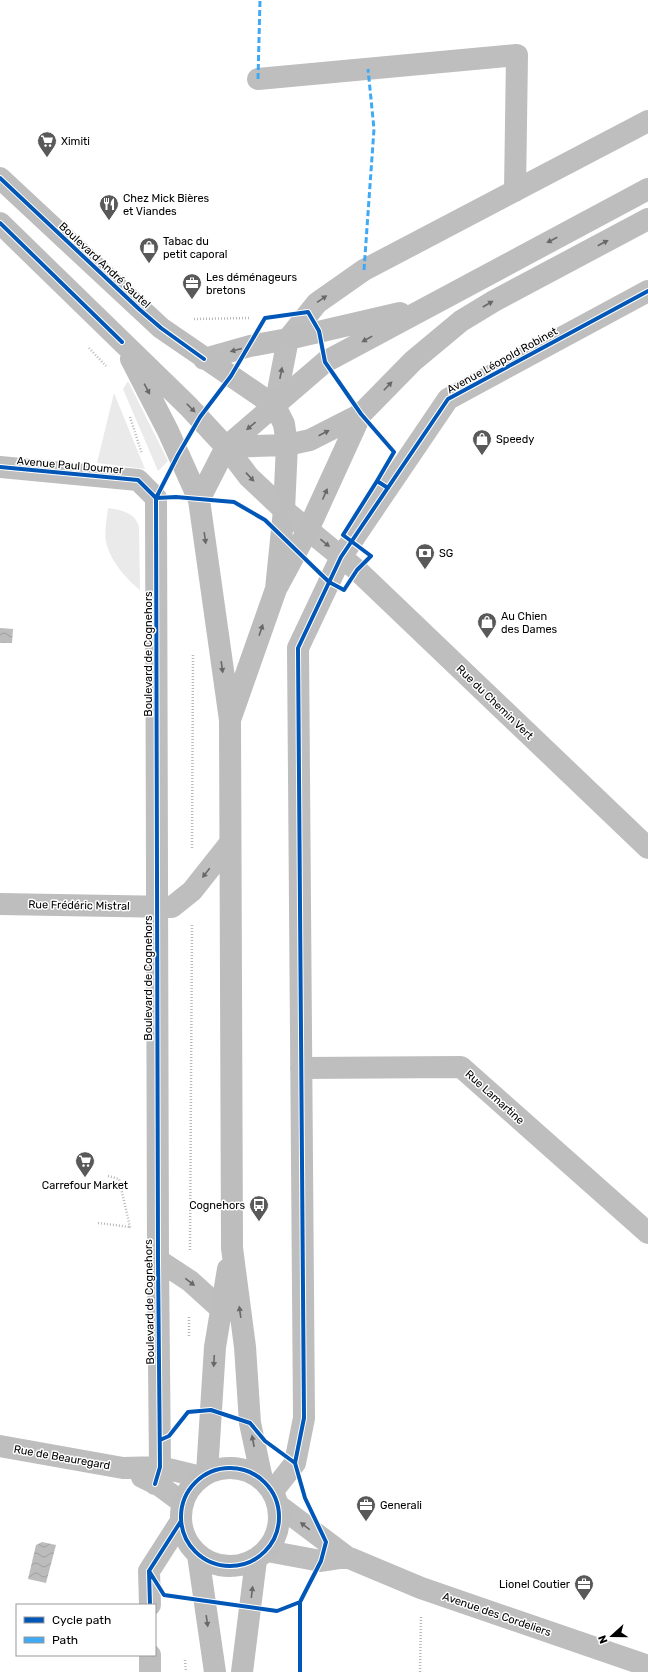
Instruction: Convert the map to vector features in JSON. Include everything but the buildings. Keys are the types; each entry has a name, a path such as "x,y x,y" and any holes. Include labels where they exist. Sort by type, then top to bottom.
{"main road":[{"name":"Boulevard André Sautel","path":"0,178 161,328 275,406"},
{"path":"199,500 226,447 325,362 648,189"},
{"path":"226,447 287,445 310,440 361,414 413,361 461,321 494,300 648,219"},
{"path":"0,223 200,417 226,447"},
{"path":"204,358 250,346 288,339 426,307"},
{"path":"122,342 168,431 199,500 230,720 232,1248 245,1348 250,1423 280,1521 276,1537 262,1555 242,1566 226,1567 211,1563 198,1555 189,1546 183,1534 182,1512 187,1493 204,1475 221,1468 236,1468 250,1471 271,1492"},
{"path":"275,406 284,424 287,445 284,510 276,589"},
{"path":"230,720 276,589 308,530 361,414"},
{"path":"204,1475 215,1347 232,1248"},
{"path":"198,1555 215,1672"},
{"path":"242,1672 262,1555"}],"street":[{"path":"258,80 517,55 515,191"},
{"path":"275,406 288,339 317,304 364,270 648,121"},
{"name":"Avenue Léopold Robinet","path":"341,557 448,399 648,291"},
{"path":"226,447 249,477 284,510 341,557 298,648 304,1418 295,1463 271,1492"},
{"name":"Avenue Paul Doumer","path":"0,468 141,470"},
{"name":"Boulevard de Cognehors","path":"141,470 156,498 158,1475"},
{"name":"Rue du Chemin Vert","path":"341,557 648,848"},
{"name":"Rue Frédéric Mistral","path":"0,904 172,907 192,891 230,843"},
{"name":"Rue Lamartine","path":"301,1068 461,1067 648,1233"},
{"name":"Boulevard de Cognehors","path":"158,1260 190,1281 221,1309"},
{"name":"Rue de Beauregard","path":"0,1446 158,1475 204,1475"},
{"path":"150,1604 149,1571 182,1512 158,1475"},
{"name":"Avenue des Cordeliers","path":"271,1492 348,1557 421,1588 648,1666"},
{"name":"Avenue des Cordeliers","path":"262,1555 322,1560 348,1557"},
{"path":"150,1656 150,1672"}],"path":[{"path":"190,319 250,318"},
{"path":"84,343 111,372"},
{"path":"129,415 141,470"},
{"path":"192,851 193,652"},
{"path":"189,1342 192,891"},
{"path":"98,1223 130,1227"},
{"path":"420,1672 421,1588"}],"shaded area":[{"path":"128,381 168,461 158,471 123,389"},
{"path":"114,393 145,469 97,463"},
{"path":"108,508 131,515 139,527 140,590 119,569 108,549 105,534"}],"water":[{"path":"0,628 13,629 12,643 0,643"},
{"path":"42,1542 56,1545 46,1583 28,1579 36,1545"}],"marked path":[{"path":"258,79 260,0"},
{"path":"364,270 374,129 368,69"}],"cycle path":[{"path":"0,178 139,309 161,328 204,359"},
{"path":"0,223 122,342"},
{"path":"295,1463 304,1418 298,648 341,557 448,399 648,291"},
{"path":"156,498 200,417 231,376 265,318 308,312 319,331 325,362 361,414 394,452 377,481 388,488"},
{"path":"0,467 138,480 156,498 160,1467 155,1484"},
{"path":"156,498 176,497 234,502 265,520 329,582 344,590 357,570 371,556 343,535 377,481"},
{"path":"160,1440 169,1436 188,1412 211,1410 250,1423 265,1441 295,1463 305,1498 326,1542 321,1561 300,1602 300,1672"},
{"path":"230,1468 249,1471 265,1482 276,1498 279,1517 276,1536 265,1552 249,1563 230,1566 211,1563 195,1552 184,1536 181,1517 184,1498 195,1482 211,1471 230,1468"},
{"path":"150,1604 149,1571 181,1521"},
{"path":"149,1571 164,1595 277,1611 300,1602"}],"place":[{"name":"Ximiti","path":"47,158"},
{"name":"Chez Mick Bières et Viandes","path":"109,221"},
{"name":"Tabac du petit caporal","path":"149,264"},
{"name":"Les déménageurs bretons","path":"192,300"},
{"name":"Speedy","path":"482,456"},
{"name":"SG","path":"425,570"},
{"name":"Au Chien des Dames","path":"487,639"},
{"name":"Carrefour Market","path":"85,1178"},
{"name":"Cognehors","path":"259,1222"},
{"name":"Generali","path":"366,1522"},
{"name":"Lionel Coutier","path":"584,1601"}]}
